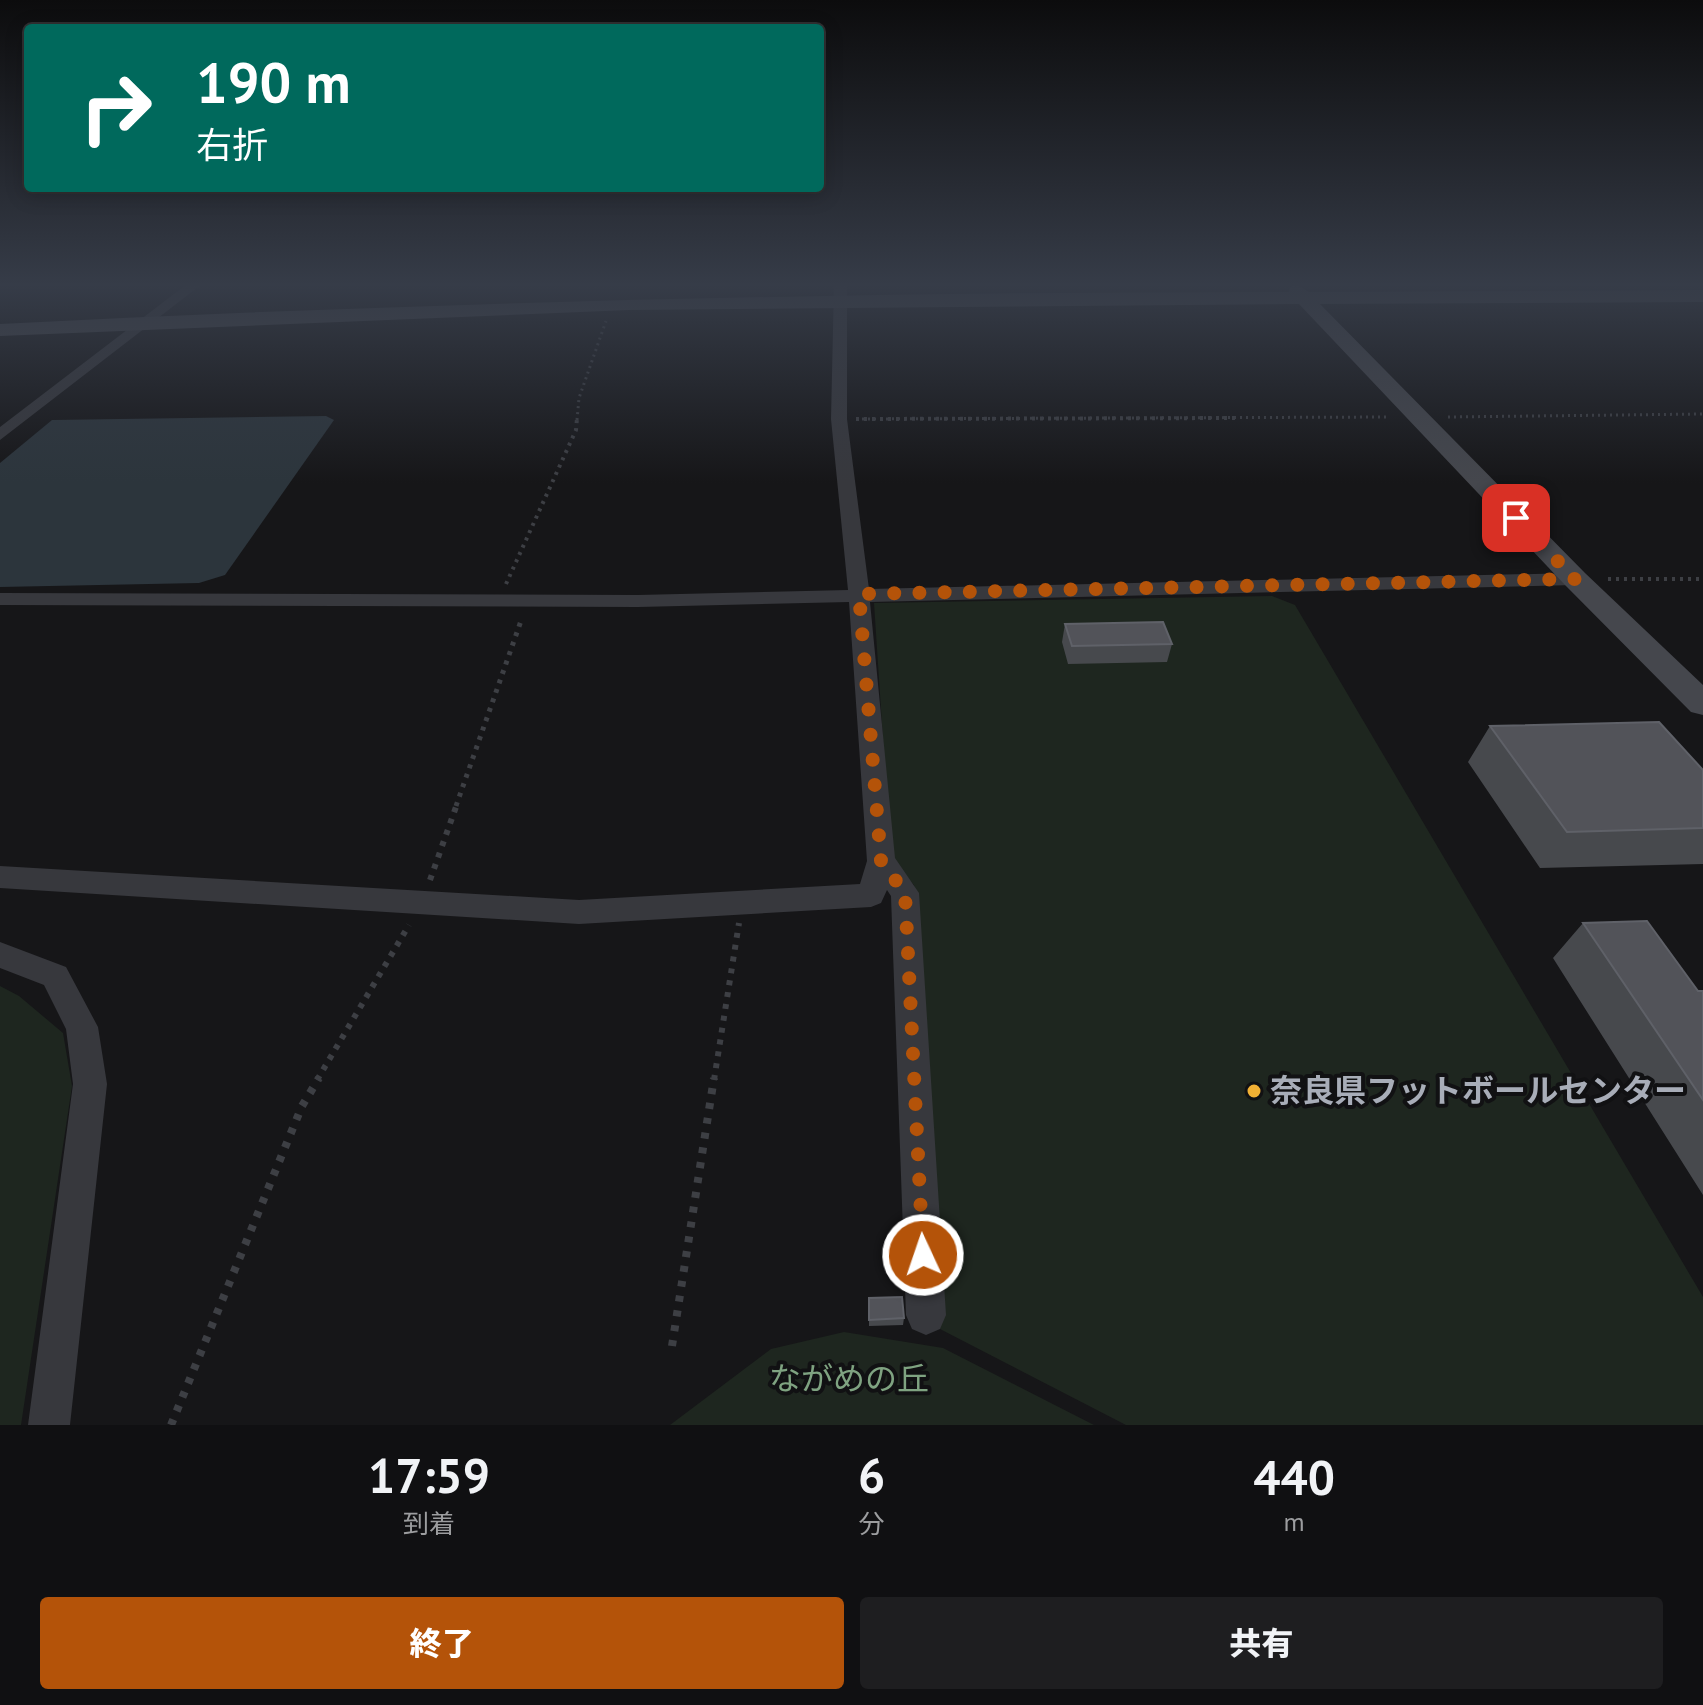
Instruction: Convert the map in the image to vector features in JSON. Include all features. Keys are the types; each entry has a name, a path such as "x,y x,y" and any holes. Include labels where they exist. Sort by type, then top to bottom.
{"street":[{"path":"0,435 108,350"},
{"path":"0,877 68,878 421,905 579,912 871,895 881,861 859,594 839,419 840,350"},
{"path":"1354,350 1575,579 1703,704"},
{"path":"0,599 529,598 638,601 1575,579"},
{"path":"881,861 905,893 926,1315"},
{"path":"0,955 55,976 82,1027 90,1084 49,1425"}],"path":[{"path":"499,598 576,430 579,398 596,350"},
{"path":"839,419 1703,414"},
{"path":"1575,579 1703,579"},
{"path":"171,1425 302,1106 421,905 529,598"},
{"path":"672,1346 742,902"}],"green space":[{"name":"奈良県フットボールセンター","path":"1272,596 1295,605 1703,1297 1703,1425 1126,1425 940,1329 914,885 891,861 874,603"},
{"path":"0,986 19,996 63,1033 72,1086 21,1425 0,1425"},
{"name":"ながめの丘","path":"844,1332 943,1348 1094,1425 670,1425 771,1349"}],"shaded area":[{"path":"326,416 334,420 225,575 199,583 0,587 0,463 52,420"}],"building":[{"path":"1163,622 1172,644 1072,646 1065,624"},
{"path":"1659,722 1703,770 1703,828 1567,832 1490,726"},
{"path":"1647,921 1698,991 1703,991 1703,1100 1583,923"},
{"path":"902,1297 904,1318 869,1320 869,1298"}],"place":[{"name":"奈良県フットボールセンター","path":"1254,1091"}],"route":[{"path":"923,1255 905,893 881,861 859,594 1223,589 1575,579 1516,518"}]}
